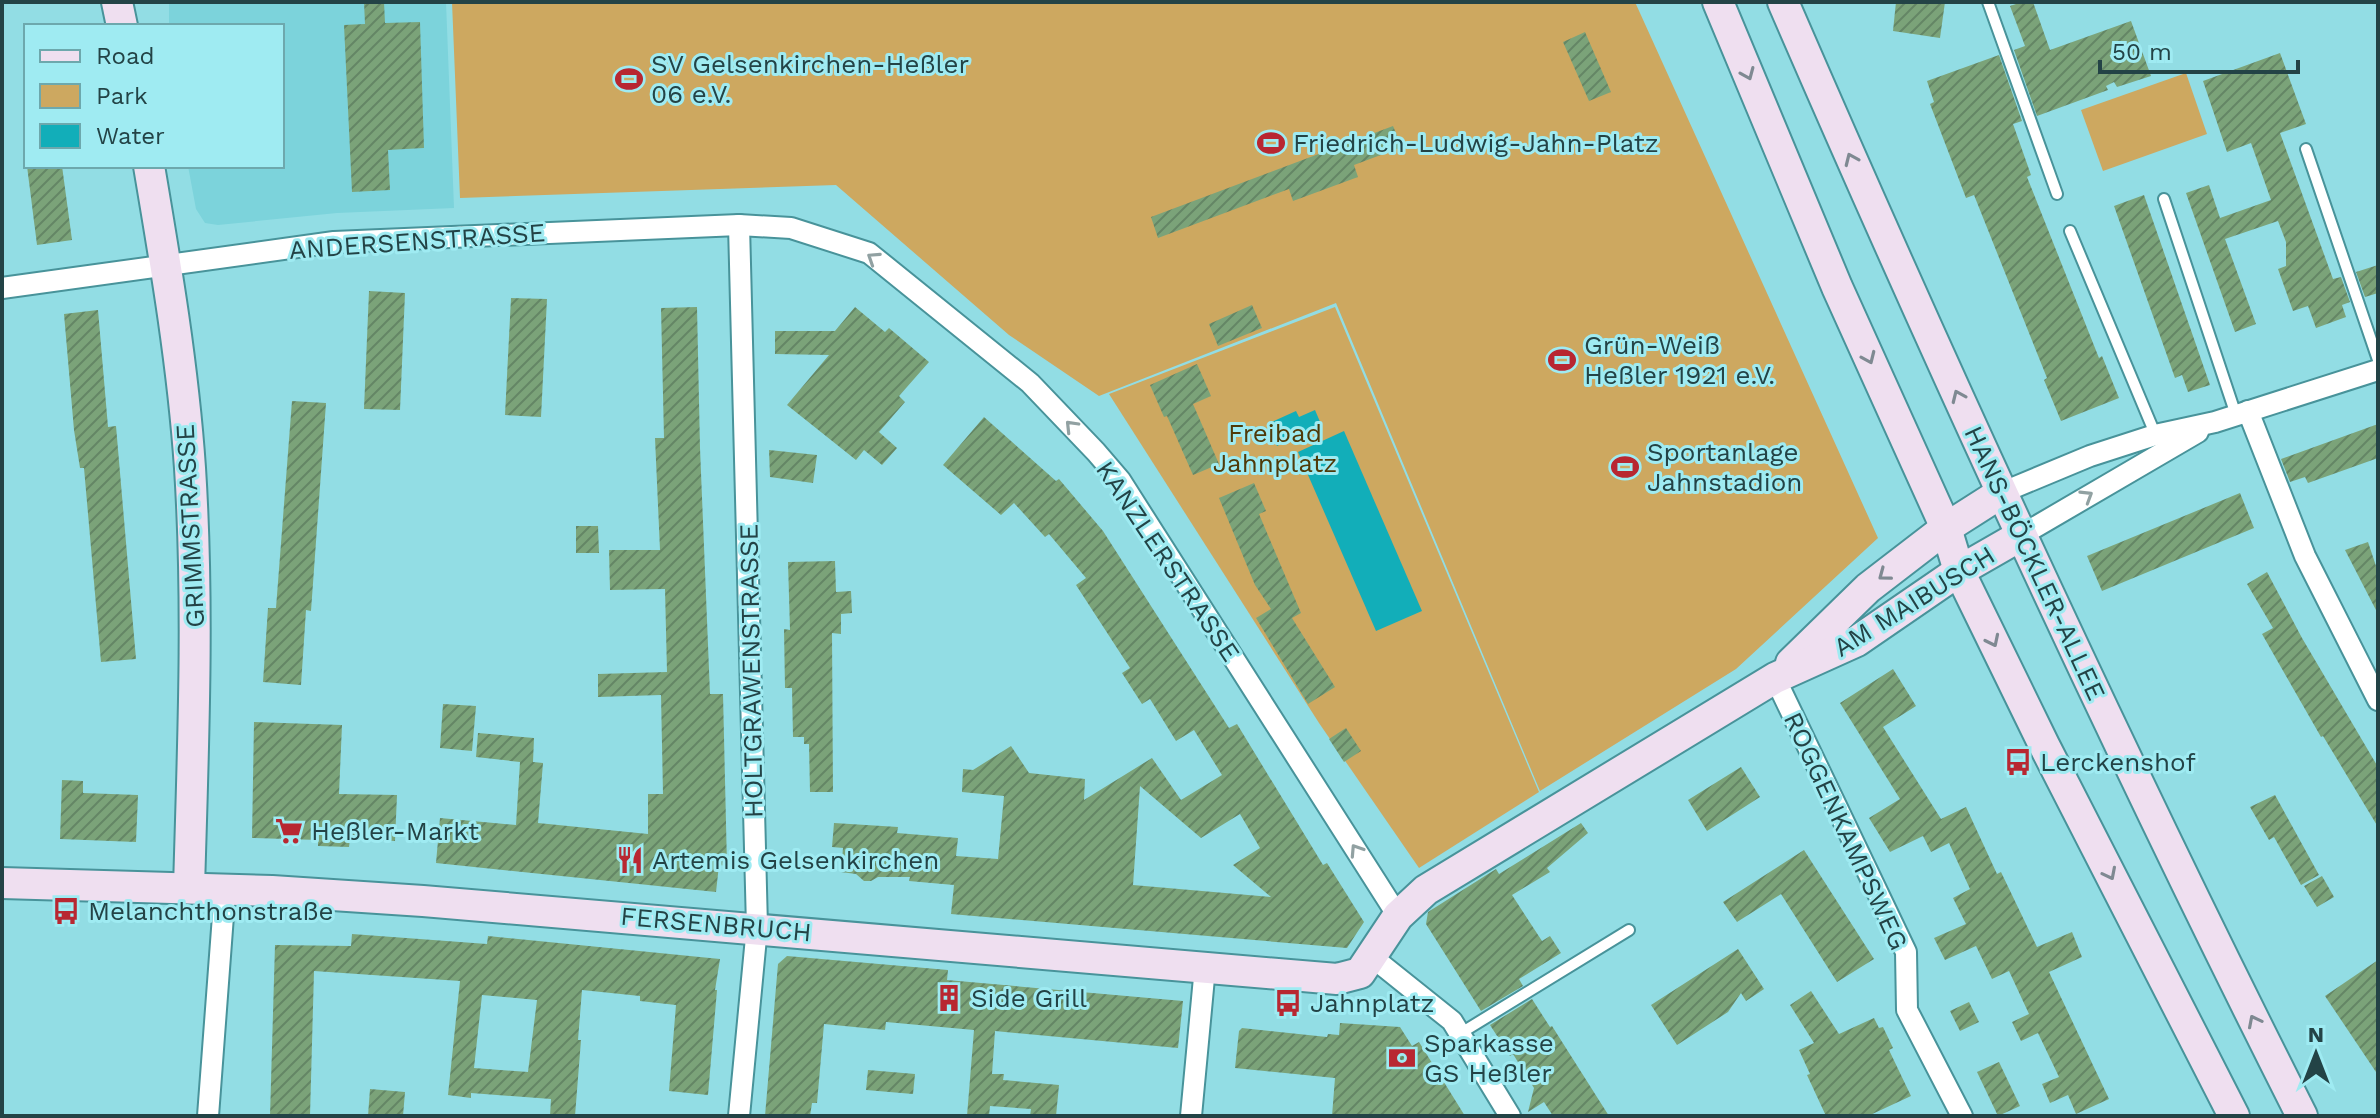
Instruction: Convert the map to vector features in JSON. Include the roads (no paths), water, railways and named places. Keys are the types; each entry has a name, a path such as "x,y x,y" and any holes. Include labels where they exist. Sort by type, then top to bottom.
{"street":[{"path":"117,2 122,24"},
{"path":"1718,2 1837,287 1946,528 1959,571 2044,745 2234,1116"},
{"name":"HANS-BÖCKLER-ALLEE","path":"1783,2 2020,536 2165,841 2302,1116"},
{"name":"GRIMMSTRASSE","path":"149,168 182,380 193,554 195,643 189,888"},
{"name":"ANDERSENSTRASSE","path":"2,288 334,242 739,225"},
{"name":"KANZLERSTRASSE","path":"739,225 791,228 869,253 1030,383 1096,452 1120,480 1398,916"},
{"name":"HOLTGRAWENSTRASSE","path":"739,225 757,927 739,1116"},
{"name":"AM MAIBUSCH","path":"1775,678 1868,588 1946,528 2001,493 2090,456 2159,444 2215,422 2378,370"},
{"path":"2242,413 2305,556 2378,700"},
{"name":"AM MAIBUSCH","path":"1398,916 1426,890 1775,678 1857,641 1959,571 2020,536 2159,444"},
{"name":"ROGGENKAMPSWEG","path":"1775,678 1906,952 1907,1010 1962,1116"},
{"name":"FERSENBRUCH","path":"2,883 225,889 408,900 757,927 1337,979 1360,973 1398,916"},
{"path":"208,1116 225,889"},
{"path":"1372,957 1452,1021 1510,1116"},
{"path":"1191,1116 1205,967"}],"lane":[{"path":"1988,2 2057,194"},
{"path":"2306,149 2378,360"},
{"path":"2164,199 2242,413"},
{"path":"2070,231 2159,444"},
{"path":"1461,1033 1629,930"}],"water":[{"path":"1315,410 1321,424 1277,446 1267,424 1296,411 1299,417"},
{"path":"1344,431 1422,611 1376,631 1298,452"}],"place":[{"name":"SV Gelsenkirchen-Heßler 06 e.V.","path":"629,79"},
{"name":"Friedrich-Ludwig-Jahn-Platz","path":"1271,143"},
{"name":"Grün-Weiß Heßler 1921 e.V.","path":"1562,360"},
{"name":"Sportanlage Jahnstadion","path":"1625,467"},
{"name":"Lerckenshof","path":"2018,762"},
{"name":"Heßler-Markt","path":"289,831"},
{"name":"Artemis Gelsenkirchen","path":"630,860"},
{"name":"Melanchthonstraße","path":"66,911"},
{"name":"Side Grill","path":"949,998"},
{"name":"Jahnplatz","path":"1288,1003"},
{"name":"Sparkasse GS Heßler","path":"1402,1058"}],"park label":[{"name":"Freibad Jahnplatz","path":"1275,448"}]}
